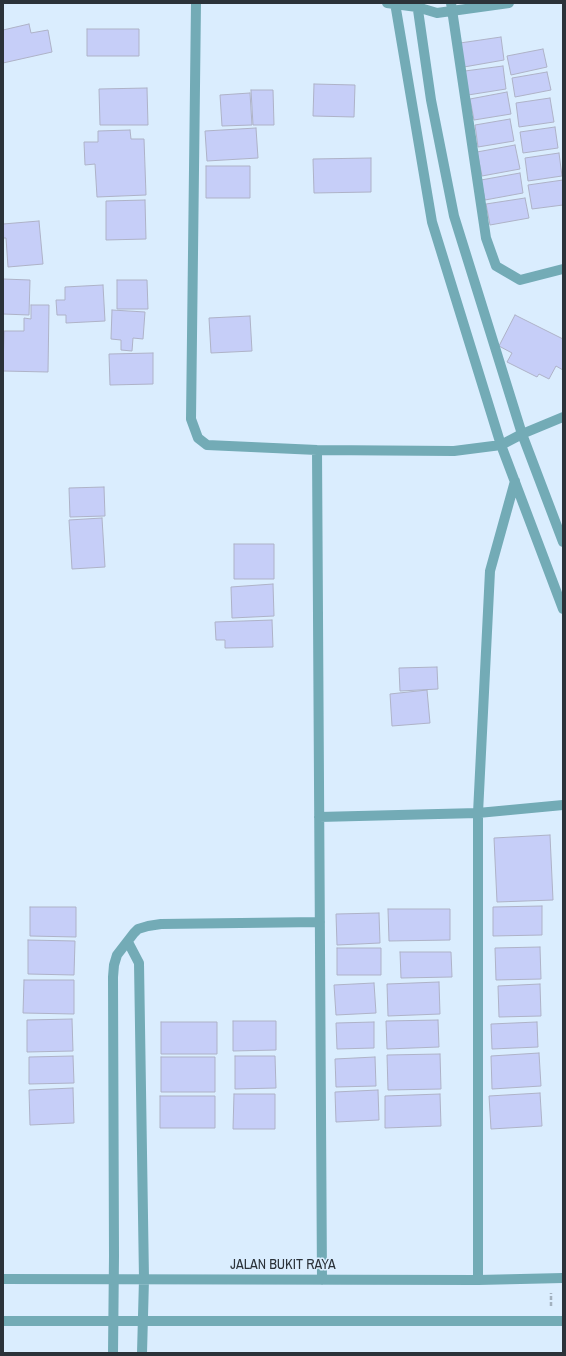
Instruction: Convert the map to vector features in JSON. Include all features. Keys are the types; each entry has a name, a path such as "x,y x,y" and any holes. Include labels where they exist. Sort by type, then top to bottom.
{"street":[{"path":"196,3 191,419 193,428 198,438 207,445 317,450 454,451 501,445 522,434 563,417"},
{"path":"509,3 451,7 437,13 417,5 392,3 432,222 501,445 563,609"},
{"path":"417,5 431,100 454,216 522,434 563,542"},
{"path":"451,7 486,238 496,266 520,280 563,269"},
{"path":"317,450 322,1280"},
{"path":"478,1280 478,813 490,571 515,481"},
{"path":"319,817 478,813 563,805"},
{"path":"113,1353 113,977 117,955 138,929 148,926 161,924 320,922"},
{"path":"128,942 139,963 144,1279 142,1353"},
{"name":"JALAN BUKIT RAYA","path":"3,1279 478,1280 563,1278"},
{"path":"3,1321 563,1321"}],"path":[{"path":"550,1321 551,1278"}],"building":[{"path":"29,24 31,33 48,30 52,52 3,63 3,30"},
{"path":"87,29 139,29 139,56 87,56"},
{"path":"501,37 504,60 464,67 460,43"},
{"path":"543,49 547,67 511,75 507,56"},
{"path":"503,66 506,89 468,95 465,71"},
{"path":"547,72 551,90 515,97 512,78"},
{"path":"314,84 355,85 354,117 313,116"},
{"path":"147,88 148,125 100,125 99,89"},
{"path":"251,90 273,90 274,125 253,125"},
{"path":"507,92 511,114 474,120 470,99"},
{"path":"250,93 252,125 222,126 220,95"},
{"path":"550,98 554,122 519,127 516,103"},
{"path":"510,119 514,141 478,147 475,125"},
{"path":"555,127 558,148 523,153 520,132"},
{"path":"256,128 258,158 207,161 205,131"},
{"path":"130,130 131,139 144,139 146,195 97,197 95,164 85,165 84,142 98,142 98,131"},
{"path":"515,145 520,169 482,176 477,152"},
{"path":"559,153 562,176 528,181 525,158"},
{"path":"371,158 371,192 314,193 313,159"},
{"path":"206,166 250,166 250,198 206,198"},
{"path":"520,173 523,193 485,200 481,180"},
{"path":"563,180 563,205 532,209 528,185"},
{"path":"525,198 529,218 490,225 486,204"},
{"path":"145,200 146,239 106,240 106,201"},
{"path":"39,221 43,264 8,267 6,238 3,238 3,224"},
{"path":"3,279 30,280 29,315 3,314"},
{"path":"117,280 147,280 148,309 117,309"},
{"path":"103,285 105,321 66,323 66,315 57,315 56,300 65,300 65,287"},
{"path":"31,305 49,305 48,372 3,371 4,331 24,331 24,318 31,319"},
{"path":"112,310 145,312 143,339 133,338 132,351 121,350 121,340 111,339"},
{"path":"515,315 563,339 563,370 556,366 549,379 539,374 537,377 507,362 512,353 499,346"},
{"path":"250,316 252,351 211,353 209,318"},
{"path":"153,353 153,384 110,385 109,354"},
{"path":"104,487 105,516 70,517 69,488"},
{"path":"102,518 105,567 72,569 69,520"},
{"path":"234,544 274,544 274,579 234,579"},
{"path":"273,584 274,616 232,618 231,587"},
{"path":"272,620 273,647 225,648 225,640 216,640 215,622"},
{"path":"437,667 438,689 400,691 399,668"},
{"path":"427,690 430,723 392,726 390,694"},
{"path":"550,835 553,900 497,902 494,838"},
{"path":"542,906 542,935 493,936 493,907"},
{"path":"30,907 76,907 76,937 30,936"},
{"path":"388,909 450,909 450,940 389,941"},
{"path":"379,913 380,943 337,945 336,914"},
{"path":"28,940 75,941 74,975 28,974"},
{"path":"540,947 541,979 496,980 495,948"},
{"path":"337,948 381,948 381,975 337,975"},
{"path":"400,952 451,952 452,977 401,978"},
{"path":"24,980 74,980 74,1014 23,1013"},
{"path":"439,982 440,1014 388,1016 387,984"},
{"path":"374,983 376,1013 336,1015 334,985"},
{"path":"540,984 541,1016 499,1017 498,986"},
{"path":"72,1019 73,1051 27,1052 27,1020"},
{"path":"438,1020 439,1047 387,1049 386,1021"},
{"path":"233,1021 276,1021 276,1050 233,1051"},
{"path":"161,1022 217,1022 217,1054 161,1054"},
{"path":"374,1022 374,1048 337,1049 336,1023"},
{"path":"537,1022 538,1047 492,1049 491,1024"},
{"path":"539,1053 541,1086 492,1089 491,1056"},
{"path":"440,1054 441,1089 388,1090 387,1055"},
{"path":"73,1056 74,1083 29,1084 29,1057"},
{"path":"235,1056 275,1056 276,1088 235,1089"},
{"path":"161,1057 215,1057 215,1092 161,1092"},
{"path":"375,1057 376,1086 336,1087 335,1059"},
{"path":"73,1088 74,1123 30,1125 29,1090"},
{"path":"378,1090 379,1120 336,1122 335,1092"},
{"path":"540,1093 542,1126 491,1129 489,1096"},
{"path":"234,1094 275,1094 275,1129 233,1129"},
{"path":"440,1094 441,1126 385,1128 385,1096"},
{"path":"160,1096 215,1096 215,1128 160,1128"}]}
